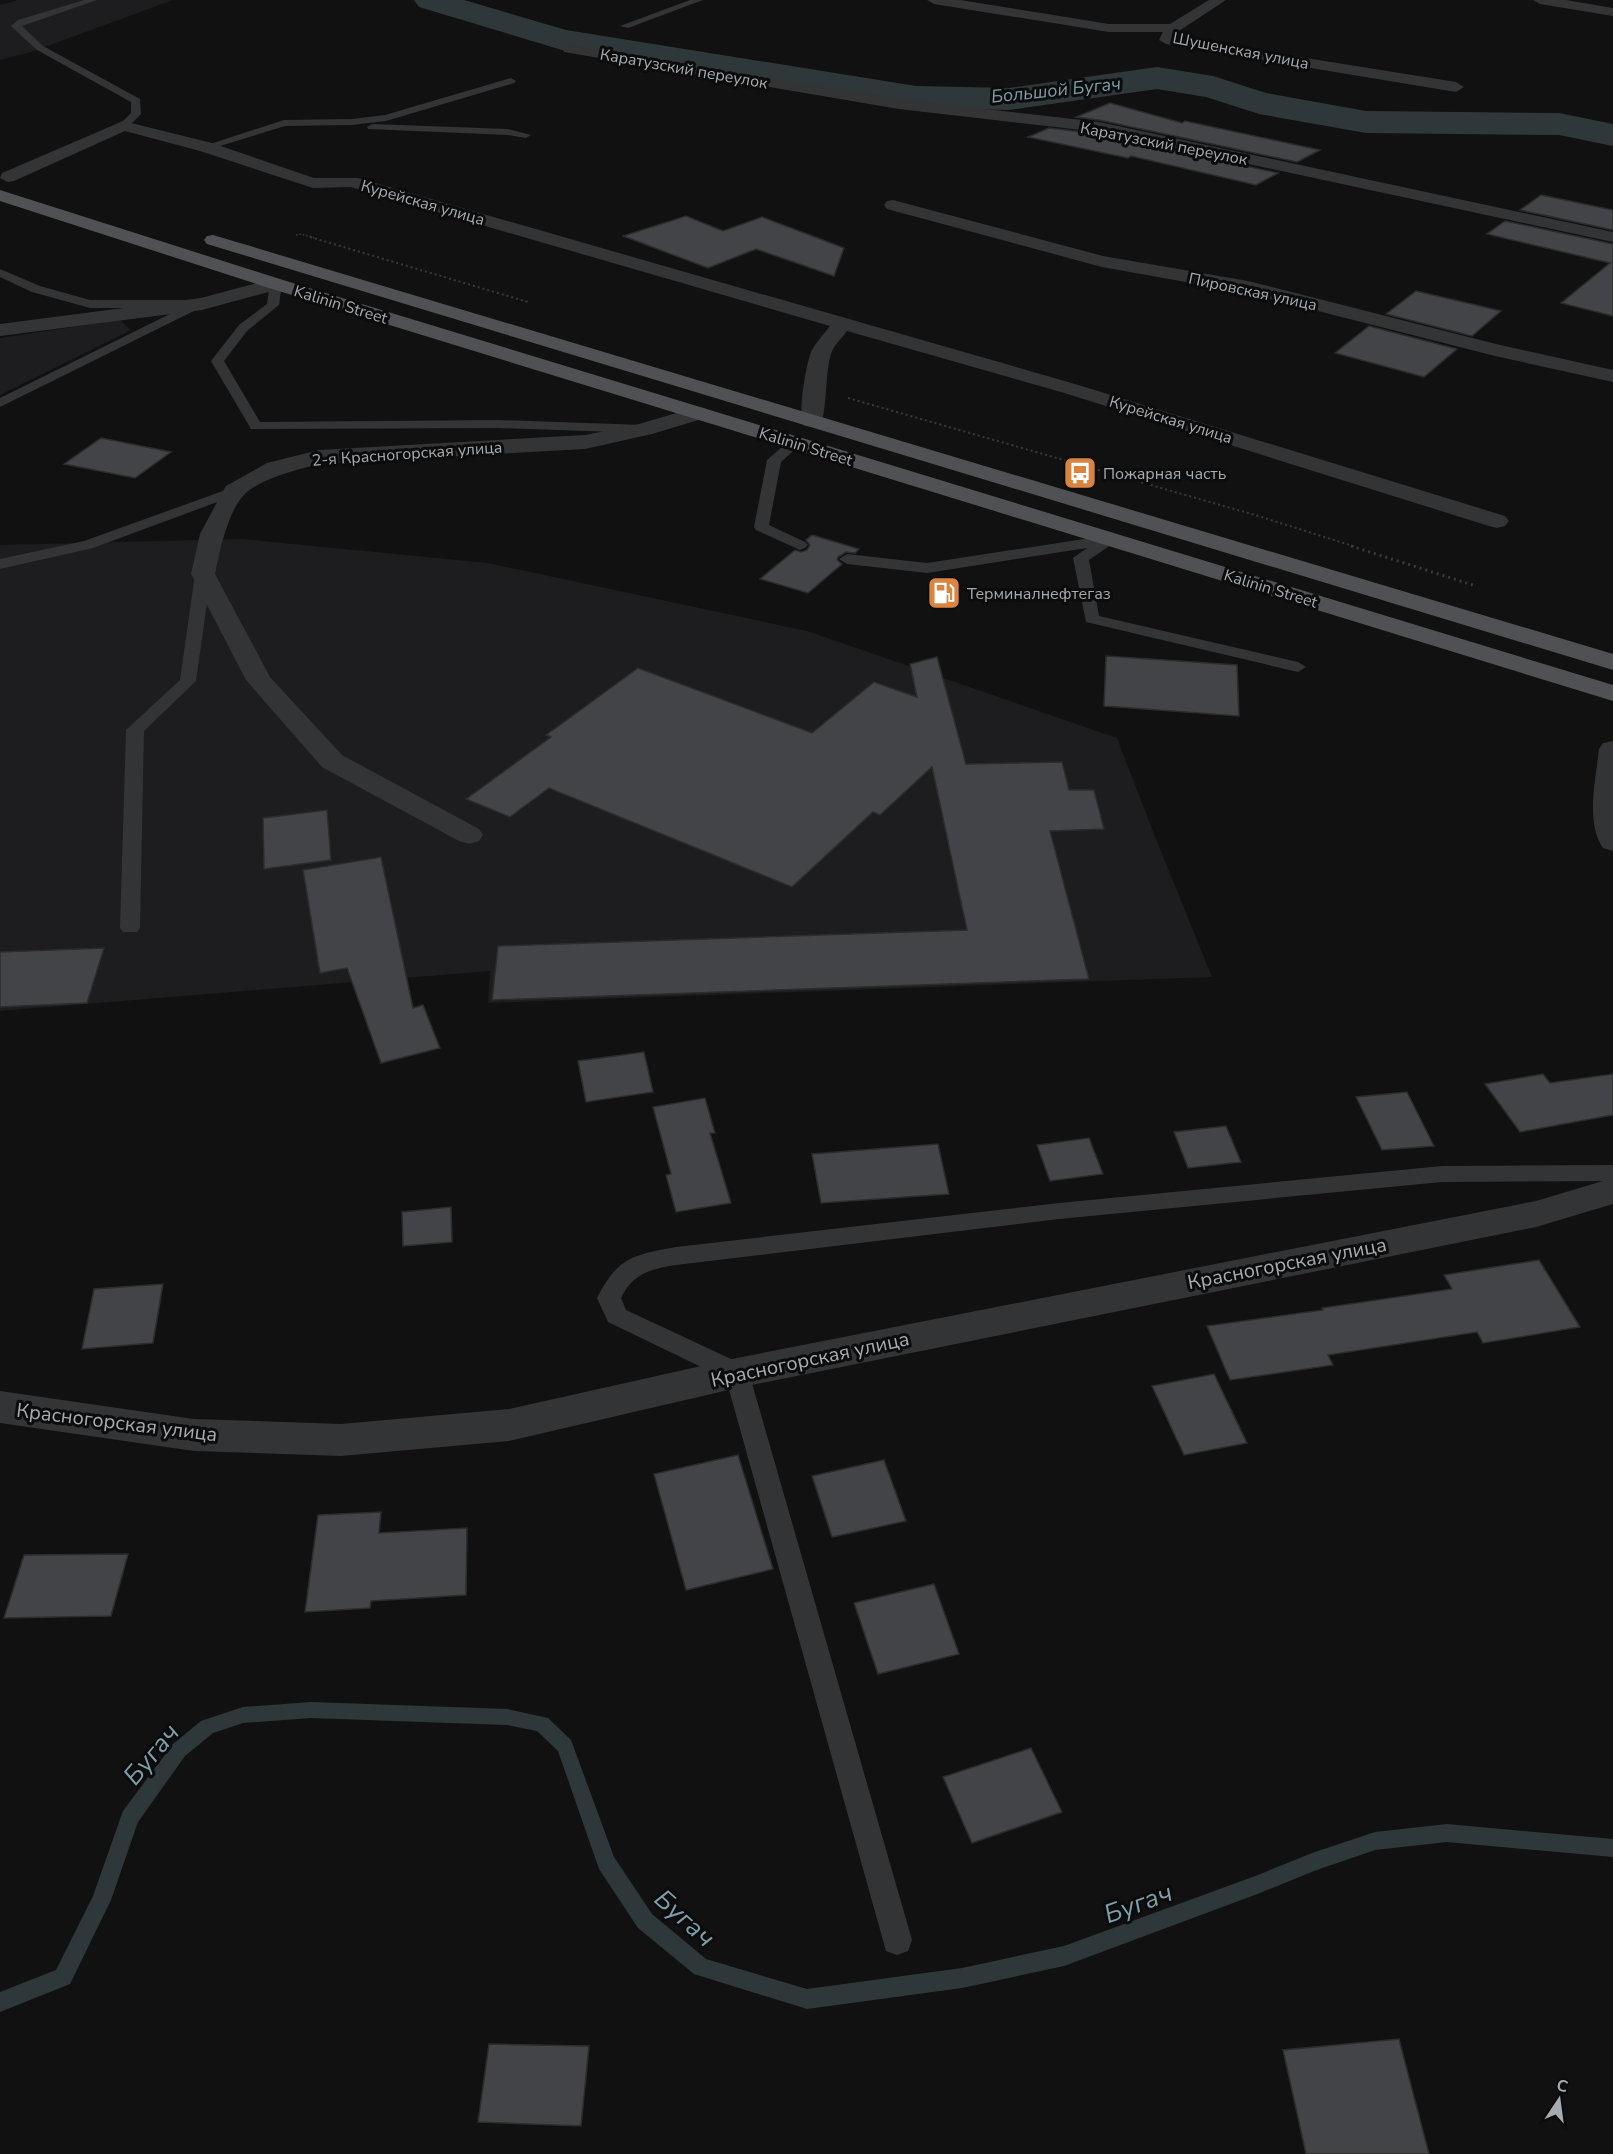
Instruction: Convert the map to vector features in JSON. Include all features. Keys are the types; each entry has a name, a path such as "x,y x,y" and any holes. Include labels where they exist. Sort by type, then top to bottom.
{"main road":[{"path":"3,182 94,204"},
{"name":"Kalinin Street","path":"3,182 276,284 1613,693"},
{"name":"Kalinin Street","path":"196,235 1613,662"},
{"path":"1110,539 1134,518"},
{"path":"1290,594 1315,572"}],"street":[{"name":"Шушенская улица","path":"934,0 1109,28 1173,28"},
{"path":"1173,28 1219,0"},
{"path":"1540,0 1613,12"},
{"name":"Шушенская улица","path":"1173,28 1166,40 1456,87"},
{"name":"Каратузский переулок","path":"569,49 872,100 1037,122 1099,127 1613,237"},
{"name":"Курейская улица","path":"123,126 206,147 313,183 352,182 1068,388 1497,521"},
{"path":"3,182 123,126"},
{"name":"Пировская улица","path":"893,205 1101,261 1248,287 1495,350 1613,376"},
{"path":"0,330 202,304 276,284"},
{"path":"812,421 814,388 821,352 842,324"},
{"name":"2-я Красногорская улица","path":"234,491 275,468 319,457 585,442 644,429 697,413"},
{"path":"234,491 212,534 203,574 259,680 332,761 469,835"},
{"path":"1613,749 1607,814 1608,828 1613,842"},
{"name":"Красногорская улица","path":"0,1407 194,1435 341,1440 509,1425 737,1373 1536,1214 1613,1191"}],"lane":[{"path":"93,0 21,22 16,26 40,48 136,101 136,114 123,126"},
{"path":"625,26 699,0"},
{"path":"206,147 284,123 386,118 511,81"},
{"path":"320,122 395,129 508,132 526,135"},
{"path":"0,273 36,289 90,304 202,304"},
{"path":"276,284 273,305 243,328 217,361 256,426 414,423 584,425 644,429"},
{"path":"0,403 166,319 202,304"},
{"path":"795,443 774,459 761,527 800,546"},
{"path":"0,564 88,545 234,491"},
{"path":"847,559 927,568 1110,539"},
{"path":"1110,539 1081,558 1092,619 1298,667"},
{"path":"130,928 135,730 188,681 203,574"},
{"path":"897,1940 737,1373 616,1316 609,1298 618,1278 640,1263 676,1256 1059,1211 1442,1174 1613,1173"}],"shaded area":[{"path":"18,0 173,0 31,52 0,60 0,5"},
{"path":"120,320 131,330 0,395 0,338"},
{"path":"242,539 488,563 807,631 1117,738 1212,977 488,1003 490,971 0,1011 0,545"}],"building":[{"path":"1110,103 1182,123 1185,121 1320,150 1297,162 1076,117"},
{"path":"1049,128 1099,134 1278,173 1256,185 1131,156 1128,158 1028,137"},
{"path":"1541,195 1613,210 1613,230 1520,210"},
{"path":"686,216 723,231 762,217 844,248 834,276 756,249 708,268 623,236"},
{"path":"1505,221 1613,244 1613,316 1561,303 1610,263 1487,234"},
{"path":"1416,291 1501,311 1472,336 1386,314"},
{"path":"1369,326 1457,349 1424,377 1335,353"},
{"path":"101,438 171,452 135,478 64,464"},
{"path":"812,535 859,549 855,553 846,552 838,557 837,560 842,564 808,593 760,579 795,550 801,552 807,550 810,545 806,540"},
{"path":"1106,656 1237,665 1239,716 1104,706"},
{"path":"937,657 966,764 1062,762 1069,790 1094,790 1104,829 1050,831 1089,979 492,1000 498,946 967,930 932,767 880,815 873,812 792,887 549,788 510,817 466,799 551,737 546,735 638,668 812,733 874,682 917,697 910,664"},
{"path":"327,810 331,860 264,869 263,818"},
{"path":"381,857 413,1008 423,1005 440,1048 381,1063 347,968 320,973 303,870"},
{"path":"104,948 87,1003 0,1007 0,952"},
{"path":"644,1052 653,1092 586,1102 578,1061"},
{"path":"1543,1074 1550,1083 1613,1074 1613,1115 1520,1132 1485,1084"},
{"path":"1407,1092 1434,1146 1382,1150 1356,1097"},
{"path":"705,1098 715,1133 710,1133 731,1203 676,1212 666,1175 671,1174 653,1107"},
{"path":"1226,1126 1241,1162 1188,1168 1174,1132"},
{"path":"1089,1138 1103,1174 1050,1181 1037,1145"},
{"path":"938,1144 949,1194 821,1203 812,1154"},
{"path":"451,1207 452,1242 403,1246 402,1212"},
{"path":"1539,1260 1580,1327 1483,1343 1477,1332 1328,1355 1333,1365 1230,1380 1207,1326 1452,1289 1444,1275"},
{"path":"163,1284 153,1343 82,1349 94,1289"},
{"path":"1214,1374 1247,1443 1184,1455 1152,1386"},
{"path":"738,1455 773,1569 686,1590 654,1474"},
{"path":"884,1460 906,1521 832,1537 812,1476"},
{"path":"381,1512 379,1533 467,1528 466,1595 371,1601 370,1608 305,1612 318,1515"},
{"path":"128,1554 111,1616 4,1618 24,1555"},
{"path":"934,1584 959,1654 878,1674 854,1603"},
{"path":"1031,1748 1062,1812 972,1843 943,1777"},
{"path":"1399,2039 1429,2154 1306,2154 1283,2050"},
{"path":"489,2044 589,2046 581,2126 478,2122"}],"waterway":[{"name":"Большой Бугач","path":"430,0 562,40 916,97 1009,99 1157,78 1213,87 1259,103 1366,122 1559,124 1613,135"},
{"name":"Бугач","path":"0,2002 63,1977 101,1900 130,1817 179,1750 207,1727 243,1715 311,1710 507,1717 542,1724 565,1746 606,1862 645,1921 701,1967 807,1999 962,1978 1064,1956 1260,1884 1312,1862 1375,1841 1447,1833 1613,1848"}],"place":[{"name":"Пожарная часть","path":"1080,473"},
{"name":"Терминалнефтегаз","path":"944,593"}]}
